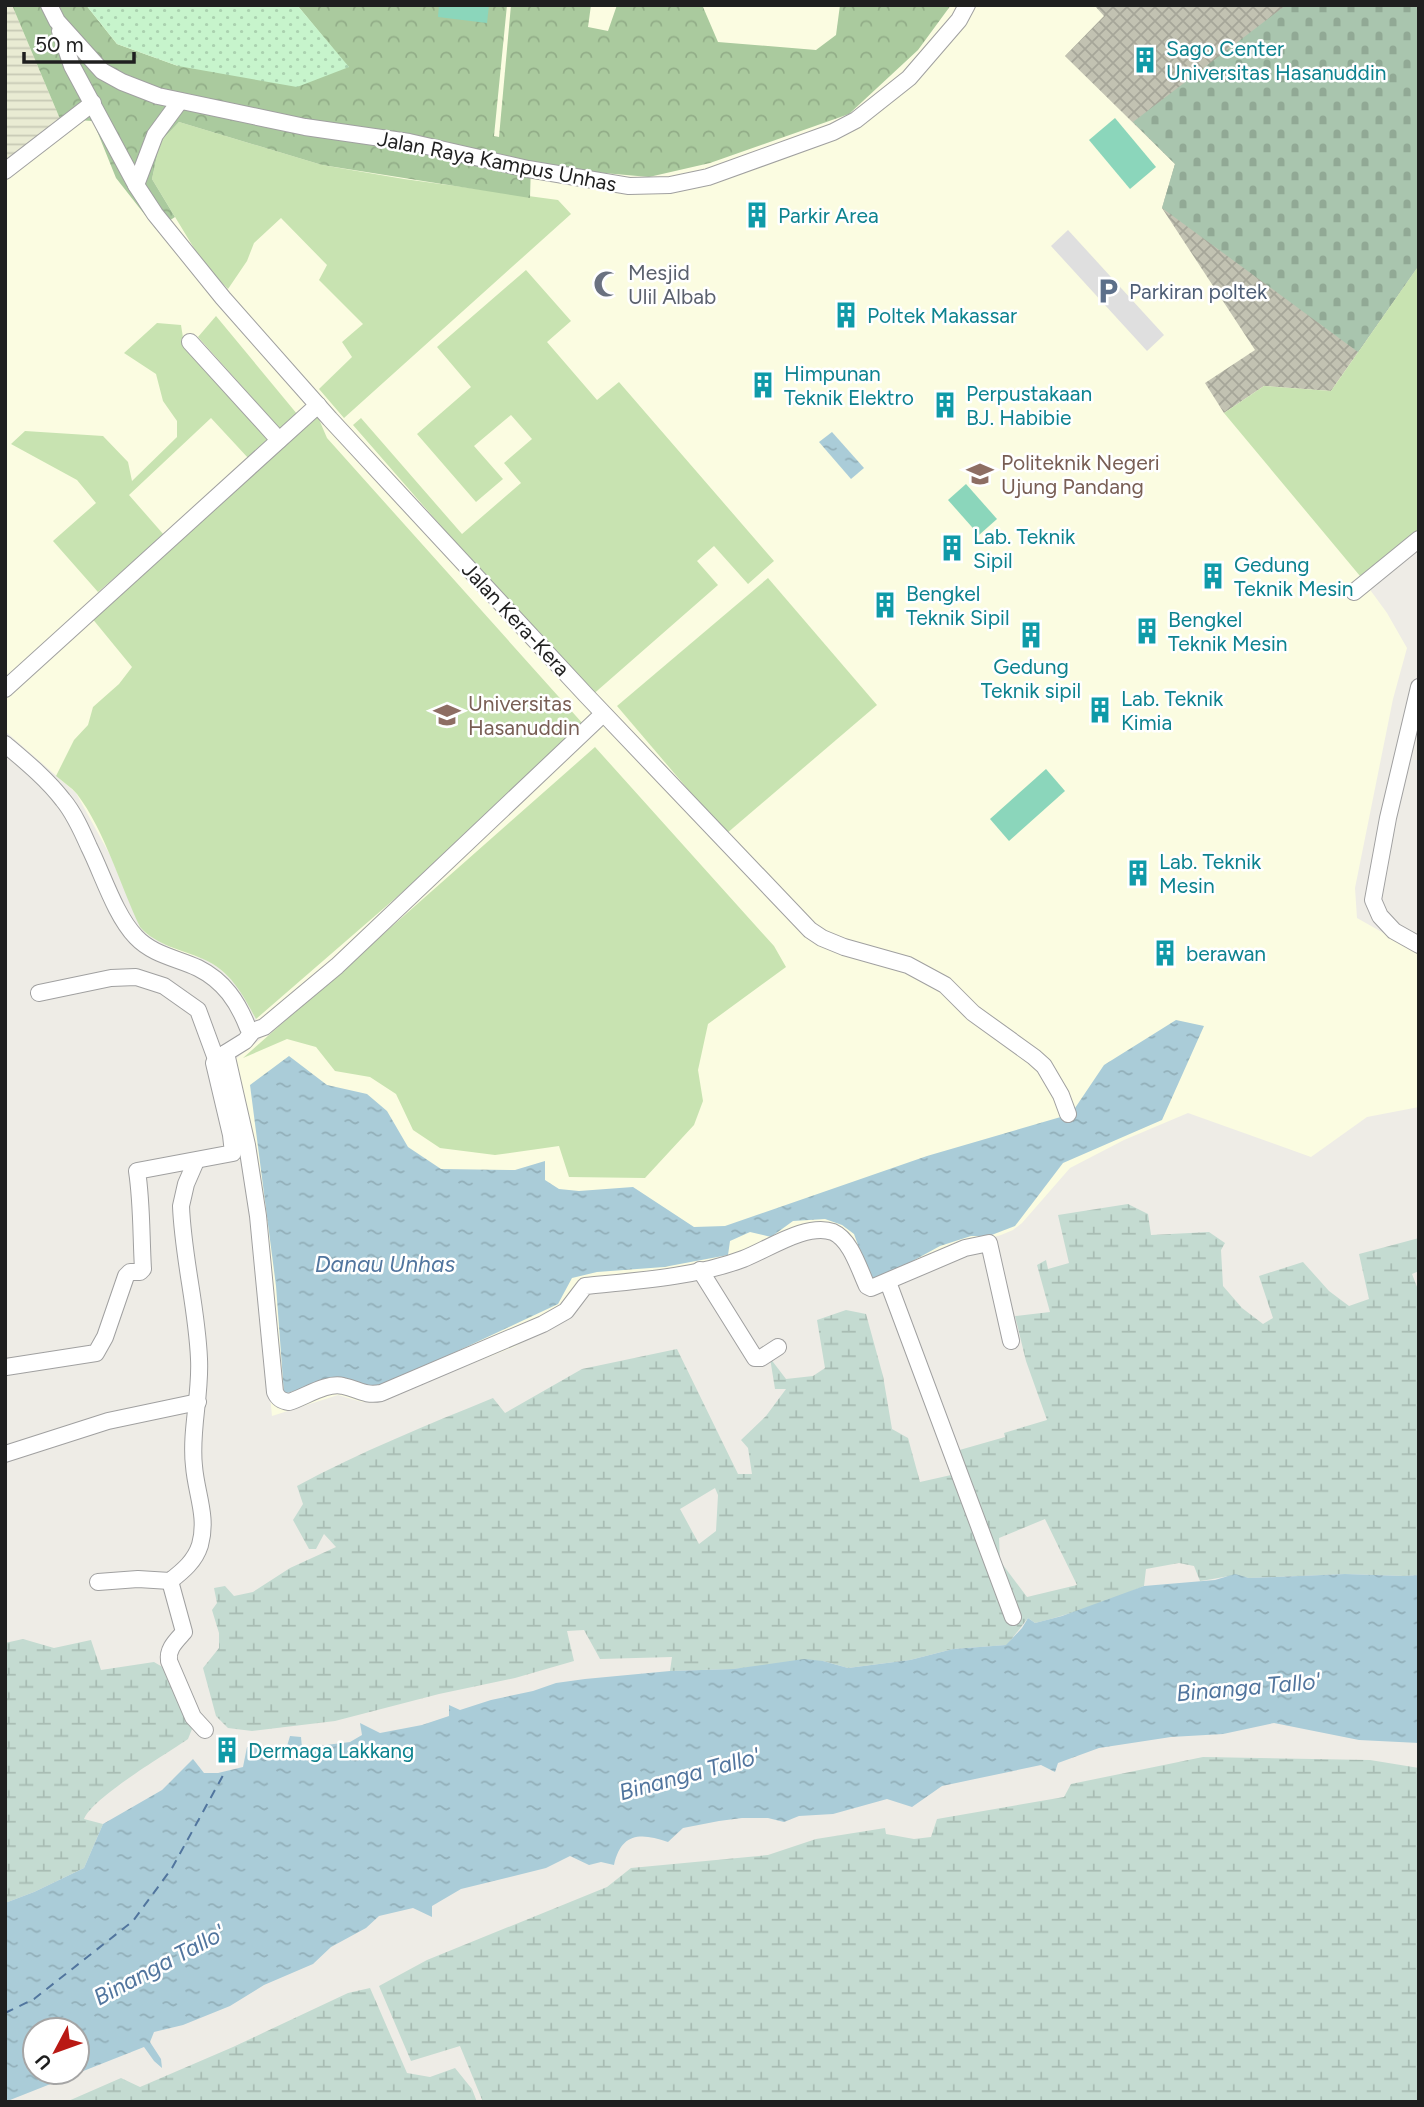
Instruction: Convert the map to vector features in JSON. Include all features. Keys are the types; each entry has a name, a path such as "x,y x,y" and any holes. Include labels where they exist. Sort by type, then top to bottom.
{"street":[{"name":"Jalan Raya Kampus Unhas","path":"49,5 57,21 108,76 158,96 304,127 409,142 528,169 629,186 670,184 708,177 833,132 856,120 909,78 960,20 967,5"},
{"name":"Jalan Kera-Kera","path":"57,21 72,66 136,185 155,214 197,267 318,405 603,713 810,930 822,939 844,947 908,965 945,985 973,1013 1044,1066 1061,1095 1068,1114"},
{"path":"136,185 155,135 180,101"},
{"path":"5,171 93,103"},
{"path":"190,342 279,440"},
{"path":"5,689 318,405"},
{"path":"1354,592 1419,539"},
{"path":"1419,687 1388,818 1373,901 1380,916 1394,930 1419,945"},
{"path":"6,1367 96,1353 105,1337 126,1276 130,1272 140,1272 143,1269 141,1196 137,1171 233,1153 214,1063 264,1027 337,966 603,713"},
{"path":"5,744 63,799 89,845 121,916 132,932 146,945 169,958 198,968 219,981 231,994 248,1028 235,1046"},
{"path":"39,993 111,978 136,977 164,986 198,1010 235,1046 258,1216 275,1392 277,1398 284,1401 289,1402 342,1385 362,1394 381,1394 543,1324 566,1311 584,1286 647,1280 701,1270 741,1260 809,1231 833,1232 845,1241 867,1286 875,1288 965,1248 989,1243 1011,1341"},
{"path":"98,1582 138,1579 170,1581 197,1555 204,1525 193,1448 199,1359 181,1206 186,1184 196,1161"},
{"path":"701,1270 755,1358 761,1358 778,1347"},
{"path":"888,1282 1013,1617"},
{"path":"5,1454 108,1421 198,1402"},
{"path":"170,1581 184,1632 173,1643 168,1654 169,1661 193,1717 205,1730"}],"shaded area":[{"name":"Universitas Hasanuddin","path":"5,5 1419,5 1419,531 1360,576 1387,613 1407,648 1393,699 1355,888 1357,918 1419,953 1419,1107 1367,1117 1311,1157 1188,1113 1124,1140 1070,1168 1013,1230 875,1284 864,1294 842,1243 831,1236 816,1236 777,1248 744,1268 695,1280 648,1288 586,1290 557,1323 514,1347 381,1400 362,1402 338,1395 272,1416 253,1216 241,1145 222,1065 237,1058 268,1033 256,1019 239,987 218,967 204,959 177,951 148,935 140,927 111,857 76,793 5,731"},
{"path":"5,5 12,5 60,119 5,163"},
{"path":"1094,5 1419,5 1419,265 1331,391 1264,386 1224,413 1205,383 1255,350 1162,208 1175,164 1065,56 1104,16"},
{"name":"Parkiran poltek","path":"1068,230 1164,335 1147,351 1051,246"}],"green space":[{"path":"12,5 86,5 117,44 178,66 348,67 297,5 507,5 494,136 499,137 511,5 591,5 588,27 608,31 617,5 703,7 718,42 816,50 836,35 840,5 951,5 918,50 849,114 710,163 649,177 570,170 531,162 530,198 322,165 179,122 160,142 152,179 175,217 156,229 116,178 93,121 60,119"},
{"path":"86,5 297,5 349,67 297,87 178,66 117,44"},
{"path":"439,5 489,5 487,23 438,17"},
{"path":"1286,5 1419,5 1419,265 1358,352 1162,208 1175,164 1133,122"},
{"path":"1115,118 1156,167 1130,189 1089,140"},
{"path":"179,122 322,165 558,200 571,214 344,418 319,389 352,357 342,342 363,324 319,280 327,265 281,218 254,243 247,261 228,289 203,263 152,179 160,142"},
{"path":"1419,265 1419,531 1360,576 1224,413 1264,386 1331,391"},
{"path":"526,270 571,321 547,342 597,400 619,382 774,561 748,584 714,546 697,561 718,585 590,697 353,425 361,418 462,534 521,483 504,463 532,439 511,415 474,446 503,479 476,502 417,434 471,387 437,347"},
{"path":"216,316 307,426 318,417 327,438 584,725 451,850 256,1019 241,992 221,970 203,959 154,939 140,927 96,824 77,794 56,776 74,740 88,725 93,707 119,684 132,667 91,617 291,441 198,337"},
{"path":"157,323 181,325 184,344 271,438 249,459 211,418 129,495 164,535 98,592 53,541 96,503 77,480 11,444 25,431 103,436 128,462 132,481 177,437 177,421 163,401 156,374 124,353"},
{"path":"966,484 997,519 979,535 948,500"},
{"path":"768,578 877,705 726,834 617,706"},
{"path":"595,747 774,946 786,967 708,1024 698,1070 703,1101 694,1125 645,1178 569,1177 559,1146 495,1155 440,1148 413,1130 396,1094 370,1077 335,1071 316,1047 287,1039 243,1058"},
{"path":"1046,769 1065,791 1009,841 990,819"},
{"path":"1128,1204 1148,1214 1151,1235 1209,1232 1225,1243 1221,1250 1223,1286 1242,1308 1263,1324 1273,1318 1259,1276 1303,1262 1329,1291 1349,1306 1369,1299 1359,1254 1419,1238 1419,1271 1412,1274 1419,1292 1419,1575 1345,1574 1249,1578 1230,1576 1200,1581 1194,1566 1179,1563 1146,1569 1144,1586 1104,1602 1035,1623 1028,1618 1007,1645 953,1649 910,1660 848,1668 823,1661 733,1669 670,1671 672,1657 600,1659 584,1630 567,1631 574,1661 515,1678 335,1721 252,1731 228,1728 216,1716 203,1668 219,1648 219,1633 212,1610 217,1603 214,1588 225,1586 234,1596 253,1592 290,1568 336,1547 324,1534 316,1549 309,1549 293,1520 303,1504 297,1486 369,1450 493,1398 505,1413 582,1369 677,1349 738,1474 752,1474 748,1448 741,1440 766,1416 786,1389 775,1389 770,1358 786,1379 813,1376 825,1368 817,1320 846,1310 866,1314 883,1376 892,1429 908,1438 920,1482 960,1473 956,1451 1005,1437 1004,1433 1047,1420 1026,1361 1015,1316 1050,1312 1037,1265 1046,1260 1048,1269 1069,1263 1058,1215","holes":["715,1488 718,1495 716,1531 699,1544 680,1509","1045,1519 1077,1585 1027,1597 1000,1561 999,1538"]},
{"path":"23,1639 54,1648 91,1640 101,1670 154,1662 166,1669 192,1729 188,1739 115,1788 90,1810 84,1819 103,1824 84,1868 5,1903 5,1643"},
{"path":"1203,1757 1370,1760 1419,1768 1419,2102 483,2102 460,2046 411,2061 379,1986 427,1960 607,1887 631,1868 768,1855 816,1839 885,1828 886,1834 914,1839 931,1837 937,1819 1064,1797 1071,1784"},
{"path":"370,1988 407,2073 430,2077 455,2068 472,2089 477,2102 66,2102 121,2078 140,2087 348,1993"}],"water":[{"path":"832,432 864,468 851,479 819,442"},
{"name":"Danau Unhas","path":"1176,1020 1204,1026 1162,1120 1063,1163 1015,1226 989,1236 971,1236 940,1246 876,1281 870,1278 854,1234 842,1225 825,1219 793,1221 771,1237 750,1232 730,1241 728,1255 664,1267 597,1272 572,1278 558,1304 370,1392 327,1381 284,1394 276,1286 250,1085 289,1056 327,1085 367,1094 387,1111 408,1147 441,1169 515,1170 545,1161 545,1180 559,1189 579,1191 633,1187 694,1227 725,1226 927,1156 1071,1114 1104,1065"},
{"name":"Binanga Tallo'","path":"1235,1574 1249,1578 1345,1574 1419,1575 1419,1743 1359,1740 1274,1723 1223,1734 1171,1737 1099,1748 1058,1763 1055,1772 1041,1765 942,1786 912,1807 887,1799 833,1814 799,1816 784,1822 768,1818 742,1818 683,1828 668,1842 640,1836 627,1841 621,1847 614,1865 601,1862 589,1865 570,1856 546,1868 461,1889 432,1906 432,1917 413,1908 379,1916 366,1928 331,1947 313,1964 264,1985 230,2006 183,2025 154,2032 150,2042 161,2059 162,2068 144,2047 91,2068 91,2016 21,2016 21,2086 45,2086 5,2102 5,1903 84,1868 103,1824 162,1790 193,1759 204,1773 218,1773 243,1767 247,1747 287,1746 290,1736 301,1737 302,1748 350,1742 362,1735 360,1723 380,1733 422,1725 449,1716 449,1705 460,1710 556,1683 670,1671 733,1669 804,1659 848,1668 910,1660 953,1649 1006,1645 1028,1618 1035,1623 1062,1616 1144,1586 1215,1580"}],"ferry route":[{"path":"5,2013 34,1999 133,1921 172,1868 226,1770"}],"place":[{"name":"Sago Center Universitas Hasanuddin","path":"1145,60"},
{"name":"Parkir Area","path":"757,215"},
{"name":"Mesjid Ulil Albab","path":"607,284"},
{"name":"Parkiran poltek","path":"1108,291"},
{"name":"Poltek Makassar","path":"846,315"},
{"name":"Himpunan Teknik Elektro","path":"763,385"},
{"name":"Perpustakaan BJ. Habibie","path":"945,405"},
{"name":"Politeknik Negeri Ujung Pandang","path":"980,474"},
{"name":"Lab. Teknik Sipil","path":"952,548"},
{"name":"Gedung Teknik Mesin","path":"1213,576"},
{"name":"Bengkel Teknik Sipil","path":"885,605"},
{"name":"Bengkel Teknik Mesin","path":"1147,631"},
{"name":"Gedung Teknik sipil","path":"1031,635"},
{"name":"Lab. Teknik Kimia","path":"1100,710"},
{"name":"Universitas Hasanuddin","path":"447,715"},
{"name":"Lab. Teknik Mesin","path":"1138,873"},
{"name":"berawan","path":"1165,953"},
{"name":"Dermaga Lakkang","path":"227,1750"}]}
